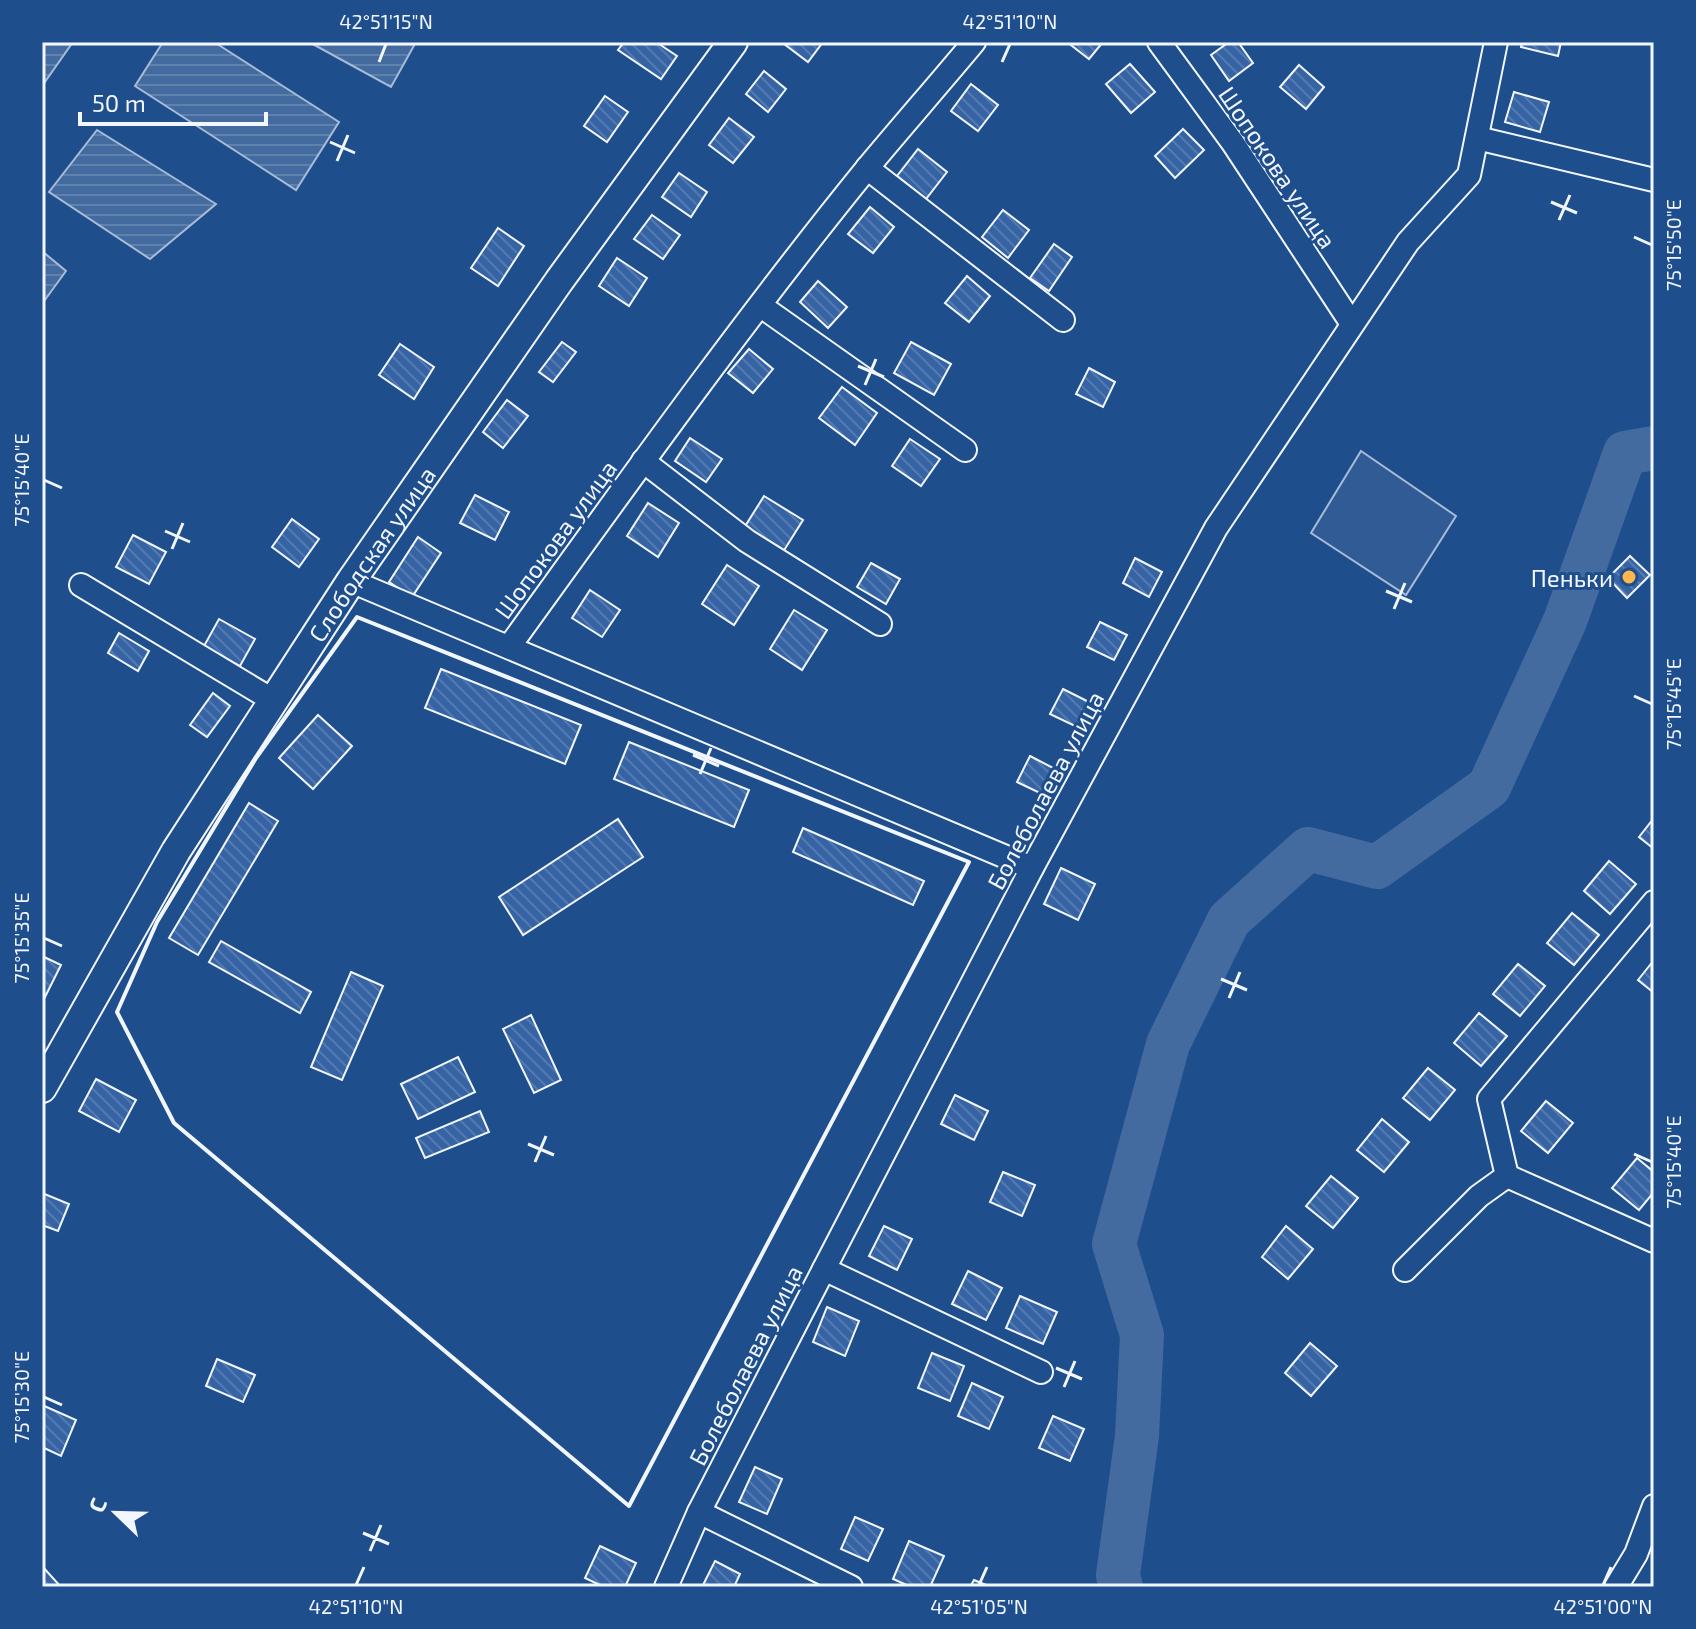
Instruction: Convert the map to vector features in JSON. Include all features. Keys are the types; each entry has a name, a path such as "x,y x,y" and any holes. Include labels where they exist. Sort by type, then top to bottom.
{"street":[{"name":"Слободская улица","path":"42,1088 176,851 351,581 559,281 733,42"},
{"name":"Шопокова улица","path":"509,647 643,461 867,168 974,42"},
{"name":"Шопокова улица","path":"1159,42 1233,143 1352,324"},
{"name":"Болеболаева улица","path":"666,1587 699,1512 1032,868 1216,528 1408,242 1469,175 1496,42"},
{"path":"1477,138 1654,180"},
{"path":"867,168 1063,320"},
{"path":"761,306 965,450"},
{"name":"Шопокова улица","path":"643,461 747,541 880,624"},
{"path":"351,581 1032,868"},
{"path":"81,585 274,701"},
{"path":"1507,1176 1489,1099 1654,902"},
{"path":"1507,1176 1654,1241"},
{"path":"1405,1270 1479,1196 1507,1176"},
{"path":"824,1269 1041,1372"},
{"path":"1616,1587 1636,1554 1654,1506"},
{"path":"699,1512 851,1587"}],"shaded area":[{"path":"42,42 73,42 42,86"},
{"path":"163,42 214,42 339,122 296,190 135,86"},
{"path":"309,42 416,42 391,87"},
{"path":"97,130 216,204 150,259 49,192"},
{"path":"42,251 66,271 42,304"},
{"path":"1361,451 1456,516 1406,595 1311,533"}],"building":[{"path":"624,42 656,42 677,56 661,79 618,50"},
{"path":"785,42 823,42 808,62"},
{"path":"1067,42 1103,42 1089,59"},
{"path":"1229,42 1238,42 1253,63 1229,81 1211,55"},
{"path":"1522,42 1561,42 1558,56 1521,47"},
{"path":"1130,64 1155,92 1131,113 1106,84"},
{"path":"1299,65 1324,87 1306,109 1280,87"},
{"path":"764,71 786,89 768,112 746,94"},
{"path":"971,84 998,105 978,131 951,111"},
{"path":"1514,92 1549,102 1540,132 1505,122"},
{"path":"605,96 628,112 607,142 584,126"},
{"path":"729,118 754,137 733,163 709,145"},
{"path":"1183,129 1204,150 1175,178 1155,156"},
{"path":"918,149 947,172 926,199 897,176"},
{"path":"679,173 707,192 691,217 662,197"},
{"path":"870,207 894,227 873,253 848,234"},
{"path":"1003,210 1029,230 1008,258 982,237"},
{"path":"652,215 680,235 663,259 634,239"},
{"path":"498,228 524,246 498,286 471,268"},
{"path":"1054,244 1072,257 1049,291 1030,278"},
{"path":"617,258 647,278 629,306 599,286"},
{"path":"967,276 990,296 969,322 945,303"},
{"path":"818,281 847,307 828,328 800,302"},
{"path":"562,342 576,352 553,382 539,372"},
{"path":"911,342 951,364 934,395 894,373"},
{"path":"400,344 434,367 414,399 379,375"},
{"path":"749,349 773,369 753,393 728,373"},
{"path":"1089,368 1115,382 1103,407 1076,394"},
{"path":"842,387 877,413 855,445 819,418"},
{"path":"507,400 528,416 503,448 483,432"},
{"path":"690,438 722,459 706,482 675,461"},
{"path":"910,439 940,459 921,486 892,466"},
{"path":"475,495 509,512 495,540 460,523"},
{"path":"764,496 803,520 783,552 744,528"},
{"path":"648,503 679,523 658,557 627,536"},
{"path":"292,519 319,539 299,567 272,547"},
{"path":"133,535 166,552 149,584 116,567"},
{"path":"418,537 441,553 412,597 389,582"},
{"name":"Пеньки","path":"1630,556 1650,575 1627,598 1608,578"},
{"path":"1135,558 1162,572 1149,597 1123,583"},
{"path":"871,563 900,579 886,604 857,587"},
{"path":"727,565 759,586 734,625 702,604"},
{"path":"590,590 620,610 602,637 572,618"},
{"path":"794,610 827,630 802,670 770,649"},
{"path":"219,619 255,639 240,666 204,646"},
{"path":"1100,622 1127,635 1114,660 1087,647"},
{"path":"119,633 149,651 138,671 108,653"},
{"path":"441,669 581,725 565,764 425,708"},
{"path":"1063,689 1089,702 1077,727 1050,714"},
{"path":"213,693 230,706 207,737 190,725"},
{"path":"318,715 352,746 313,789 279,758"},
{"path":"629,742 749,790 734,827 614,779"},
{"path":"1030,756 1057,770 1044,795 1017,782"},
{"path":"249,803 278,821 198,955 169,938"},
{"path":"1654,818 1654,849 1639,837"},
{"path":"618,819 643,857 523,935 499,897"},
{"path":"803,828 924,881 913,905 793,852"},
{"path":"1609,861 1636,884 1610,914 1584,891"},
{"path":"1061,868 1095,884 1078,920 1044,904"},
{"path":"1572,913 1599,935 1574,965 1547,943"},
{"path":"221,941 311,992 300,1013 209,962"},
{"path":"42,956 61,965 42,1003"},
{"path":"1654,960 1654,993 1638,980"},
{"path":"1518,964 1545,986 1520,1016 1493,994"},
{"path":"351,972 383,986 342,1080 311,1067"},
{"path":"1479,1013 1507,1036 1481,1066 1454,1043"},
{"path":"531,1015 561,1080 534,1093 503,1029"},
{"path":"458,1057 475,1092 418,1119 401,1084"},
{"path":"1428,1068 1455,1090 1430,1120 1403,1098"},
{"path":"96,1079 136,1100 119,1132 79,1111"},
{"path":"955,1095 988,1111 974,1140 941,1124"},
{"path":"1546,1101 1573,1123 1548,1153 1521,1131"},
{"path":"480,1111 489,1132 425,1158 416,1138"},
{"path":"1382,1119 1409,1142 1384,1172 1357,1150"},
{"path":"1637,1158 1654,1172 1654,1192 1639,1210 1612,1188"},
{"path":"1003,1172 1035,1185 1022,1216 990,1202"},
{"path":"1331,1176 1358,1198 1333,1228 1306,1206"},
{"path":"42,1193 69,1204 58,1231 42,1225"},
{"path":"884,1226 912,1239 897,1270 869,1256"},
{"path":"1286,1226 1313,1249 1288,1279 1262,1257"},
{"path":"968,1271 1002,1288 986,1320 952,1304"},
{"path":"1020,1296 1057,1312 1043,1344 1006,1328"},
{"path":"827,1307 859,1321 845,1356 813,1342"},
{"path":"1310,1343 1337,1366 1311,1396 1285,1373"},
{"path":"932,1353 964,1366 950,1401 918,1388"},
{"path":"217,1359 255,1375 243,1402 206,1386"},
{"path":"972,1383 1003,1397 989,1429 958,1416"},
{"path":"42,1405 76,1420 61,1456 42,1447"},
{"path":"1053,1416 1084,1429 1070,1461 1039,1448"},
{"path":"755,1467 782,1479 767,1514 739,1502"},
{"path":"855,1517 883,1529 868,1561 841,1549"},
{"path":"909,1541 944,1556 930,1587 911,1587 893,1579"},
{"path":"600,1546 636,1563 625,1587 604,1587 585,1578"},
{"path":"715,1561 740,1574 734,1587 702,1587"},
{"path":"42,1566 61,1587 42,1587"},
{"path":"974,1580 991,1587 970,1587"}],"waterway":[{"path":"1121,1587 1118,1575 1137,1436 1142,1335 1114,1244 1168,1044 1229,920 1308,849 1377,867 1489,787 1565,621 1625,453 1654,448"}],"wall":[{"path":"357,617 969,862 629,1506 174,1123 117,1012 157,922 256,758 357,617"}],"place":[{"name":"Пеньки","path":"1629,577"}]}
